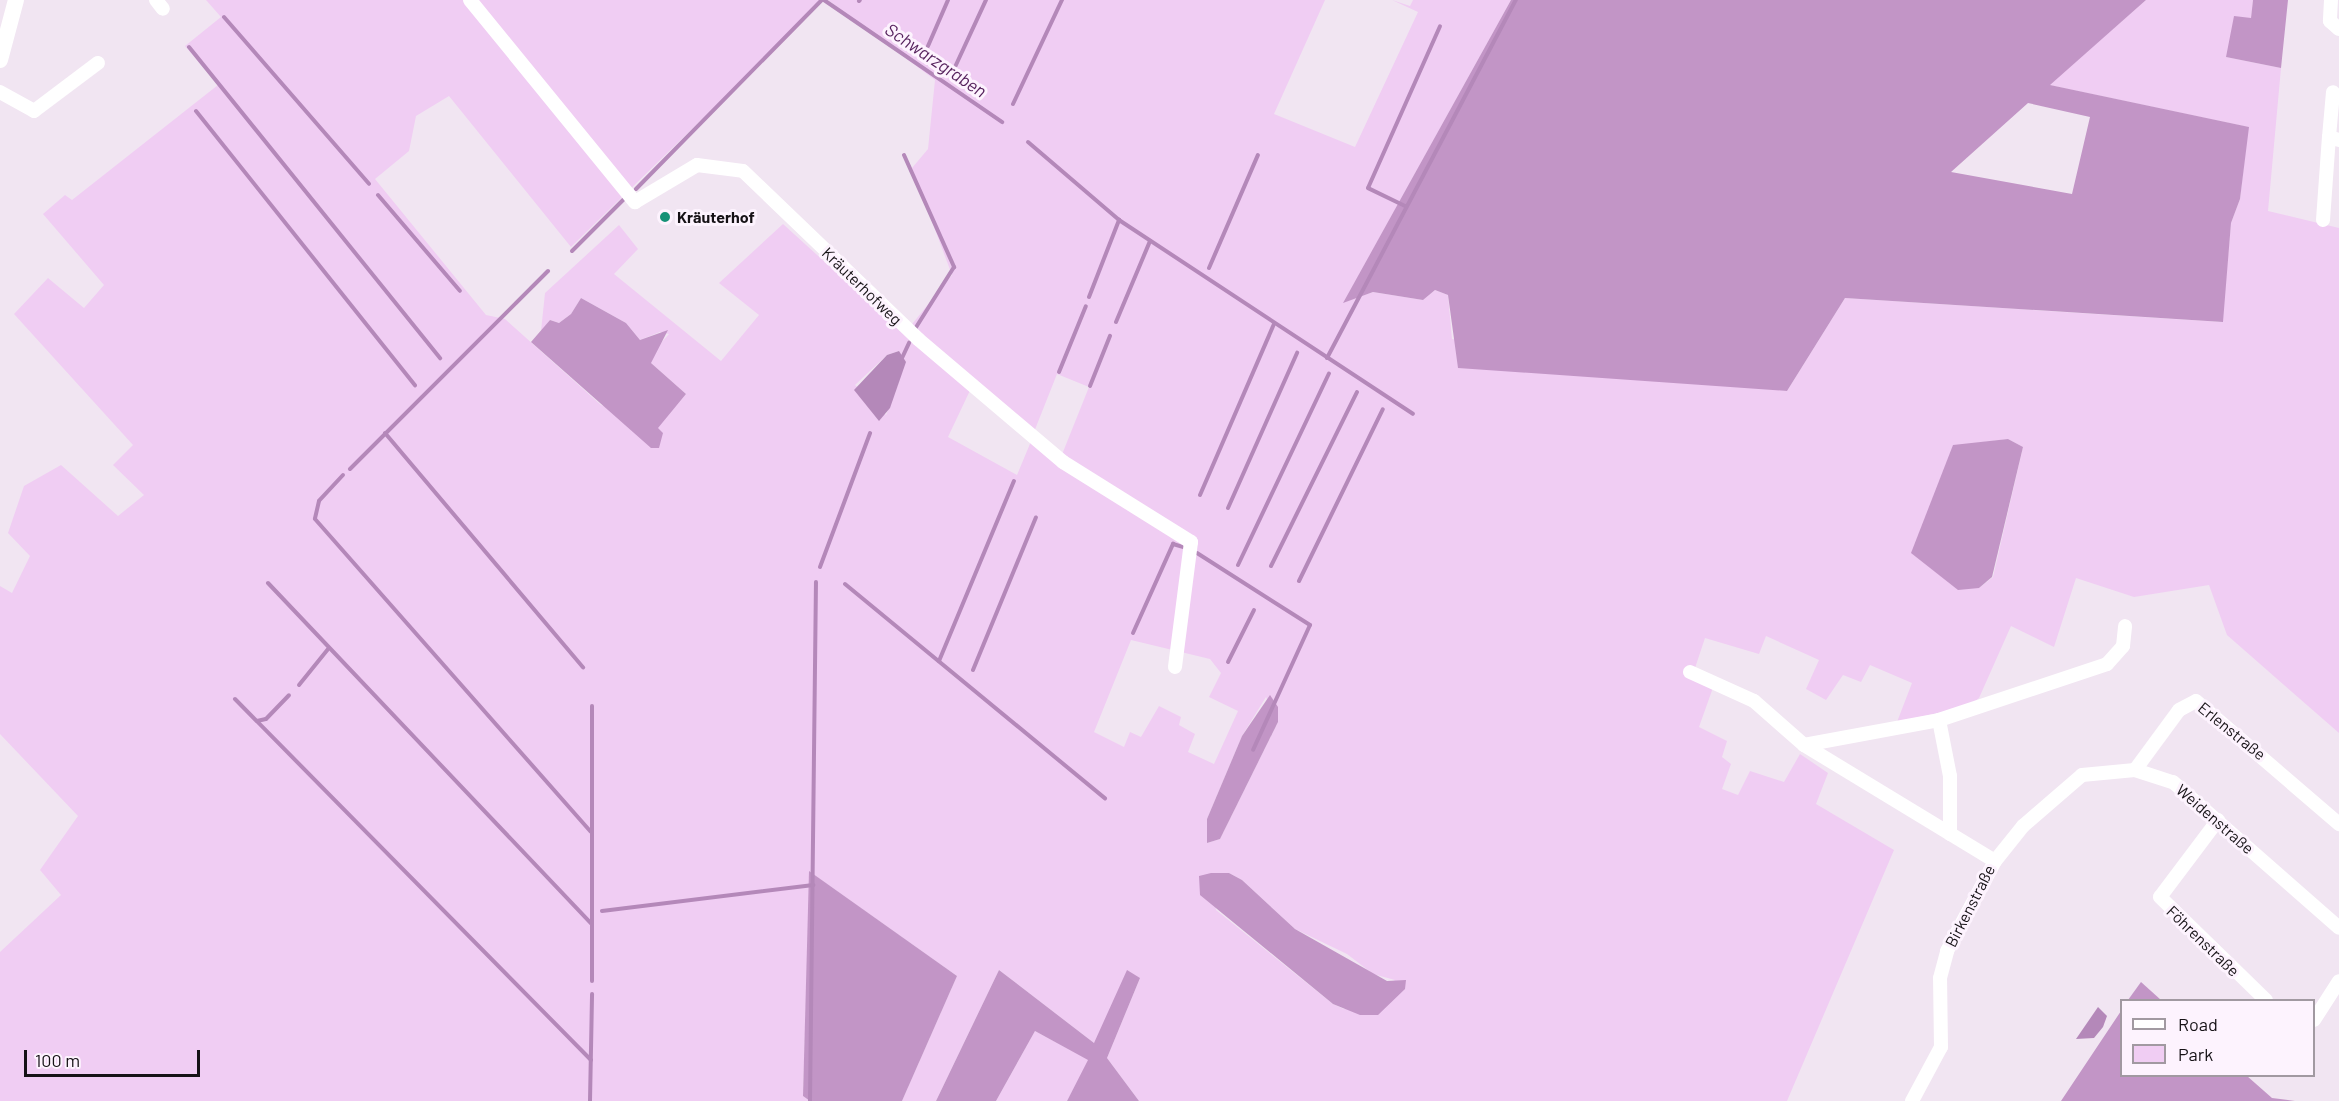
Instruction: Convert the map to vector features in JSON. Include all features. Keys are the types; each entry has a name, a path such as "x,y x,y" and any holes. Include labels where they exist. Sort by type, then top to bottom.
{"street":[{"path":"0,60 16,0"},
{"name":"Kräuterhofweg","path":"470,0 635,202 698,165 742,171 918,339 1063,462 1191,542 1175,667"},
{"path":"2331,0 2330,21 2339,29"},
{"path":"0,92 34,111 98,63"},
{"path":"2323,220 2334,138 2333,92"},
{"path":"1804,745 1939,720 2106,664 2123,646 2125,626"},
{"name":"Birkenstraße","path":"1690,672 1754,700 1804,745 1995,861 1947,951 1940,978 1941,1047 1912,1101"},
{"name":"Erlenstraße","path":"2135,770 2179,710 2196,701 2339,824"},
{"path":"1939,720 1950,776 1950,834"},
{"name":"Weidenstraße","path":"1995,861 2038,811 2082,776 2135,770 2173,782 2339,928"},
{"name":"Föhrenstraße","path":"2218,820 2160,897 2265,999"},
{"path":"2315,1017 2339,981"}],"green space":[{"path":"206,0 824,0 571,247 449,96 416,116 409,151 375,179 486,315 505,319 601,405 657,428 686,394 651,363 651,354 669,334 660,332 640,340 626,323 581,298 571,314 559,323 550,320 541,331 545,293 619,225 638,249 614,274 721,361 759,315 719,283 783,224 904,334 952,275 912,168 928,149 935,80 828,0 1325,0 1274,114 1355,147 1418,12 1392,0 1410,6 1413,0 1511,0 1344,302 1373,292 1423,300 1435,290 1448,295 1452,339 1787,391 1845,298 2222,322 2231,223 2240,199 2248,127 2049,85 2146,0 2253,0 2251,19 2226,57 2281,68 2268,211 2339,228 2339,733 2227,635 2209,585 2134,597 2076,578 2054,647 2011,626 1979,698 1969,706 1897,722 1912,683 1870,665 1861,682 1843,675 1826,700 1806,689 1819,660 1766,636 1759,654 1705,638 1695,668 1715,682 1699,727 1727,741 1722,757 1731,764 1722,789 1738,795 1750,771 1784,782 1800,754 1828,773 1816,804 1894,850 1787,1101 1139,1101 1107,1058 1140,978 1094,1043 999,970 936,1101 902,1101 957,976 810,872 803,1096 810,1101 0,1101 0,952 61,895 40,870 78,816 0,734 0,586 12,593 30,556 8,533 24,486 61,465 118,516 144,495 113,465 133,445 14,314 48,278 84,308 104,285 43,214 65,195 72,200 218,85 185,46 221,17","holes":["899,351 899,382 886,415 855,385 887,355","1057,374 1089,387 1059,462 1032,439 1017,475 948,437 974,382 1034,432","2008,439 2023,447 1993,577 1979,588 1953,446","1131,640 1210,659 1221,673 1209,697 1238,711 1214,764 1188,752 1195,734 1179,725 1181,717 1159,706 1141,737 1130,732 1124,747 1094,732","1266,697 1278,722 1220,839 1207,843 1207,819 1242,736","1211,873 1229,873 1242,880 1295,929 1347,954 1373,974 1395,980 1344,1009 1333,1004 1216,910"]},
{"path":"1035,1031 1089,1060 1067,1101 996,1101"}],"shaded area":[{"path":"1511,0 2146,0 2050,85 2249,127 2240,199 2231,223 2223,322 1845,298 1787,391 1458,368 1448,295 1435,290 1423,300 1373,292 1343,303","holes":["2028,103 2090,117 2072,194 1951,172"]},
{"path":"2253,0 2288,0 2281,68 2226,57 2234,16 2251,18"},
{"path":"581,298 626,323 640,340 668,330 651,363 686,394 658,428 663,433 659,448 651,448 531,342 550,320 559,323 571,314"},
{"path":"899,351 906,362 890,408 879,421 854,390 887,355"},
{"path":"2008,439 2023,447 1992,577 1979,588 1958,590 1911,553 1953,445"},
{"path":"1270,695 1278,707 1278,722 1220,839 1207,843 1207,819 1242,736"},
{"path":"809,871 957,976 902,1101 810,1101 803,1096"},
{"path":"1229,873 1242,880 1295,929 1387,981 1406,980 1405,989 1378,1015 1360,1015 1333,1004 1200,895 1199,876"},
{"path":"999,970 1094,1043 1127,970 1140,978 1107,1058 1139,1101 1067,1101 1088,1060 1035,1031 996,1101 936,1101"},
{"path":"2141,982 2160,999 2129,999"},
{"path":"2098,1007 2107,1016 2103,1027 2094,1038 2076,1039"},
{"path":"2120,1012 2120,1077 2248,1077 2272,1098 2295,1101 2061,1101"}],"waterway":[{"path":"636,189 822,0"},
{"name":"Schwarzgraben","path":"824,0 1002,122"},
{"path":"928,46 948,0"},
{"path":"955,67 986,0"},
{"path":"1013,104 1062,0"},
{"path":"1327,358 1516,0"},
{"path":"224,17 369,184"},
{"path":"1405,206 1368,188 1440,26"},
{"path":"189,47 440,358"},
{"path":"196,111 415,385"},
{"path":"1028,142 1119,220 1413,414"},
{"path":"904,155 954,267 915,329"},
{"path":"1209,268 1258,155"},
{"path":"378,195 460,291"},
{"path":"572,251 625,198"},
{"path":"1089,297 1119,220"},
{"path":"1116,322 1150,241"},
{"path":"350,469 548,271"},
{"path":"1059,372 1086,306"},
{"path":"1200,495 1274,324"},
{"path":"1090,386 1110,336"},
{"path":"902,358 909,343"},
{"path":"1228,508 1297,353"},
{"path":"1238,565 1329,373"},
{"path":"1271,566 1357,392"},
{"path":"1299,581 1383,409"},
{"path":"385,433 583,667"},
{"path":"820,567 870,433"},
{"path":"343,475 319,501 315,519 591,832"},
{"path":"939,661 1014,481"},
{"path":"973,670 1036,517"},
{"path":"1133,633 1173,544 1183,547"},
{"path":"1197,553 1310,625 1253,750"},
{"path":"810,1101 816,582"},
{"path":"268,583 592,924"},
{"path":"845,584 1105,798"},
{"path":"1228,662 1254,610"},
{"path":"299,685 328,649"},
{"path":"257,721 266,719 289,695"},
{"path":"235,699 591,1060"},
{"path":"592,706 592,981"},
{"path":"602,911 813,885"},
{"path":"590,1101 592,994"}],"place":[{"name":"Kräuterhof","path":"665,217"}]}
